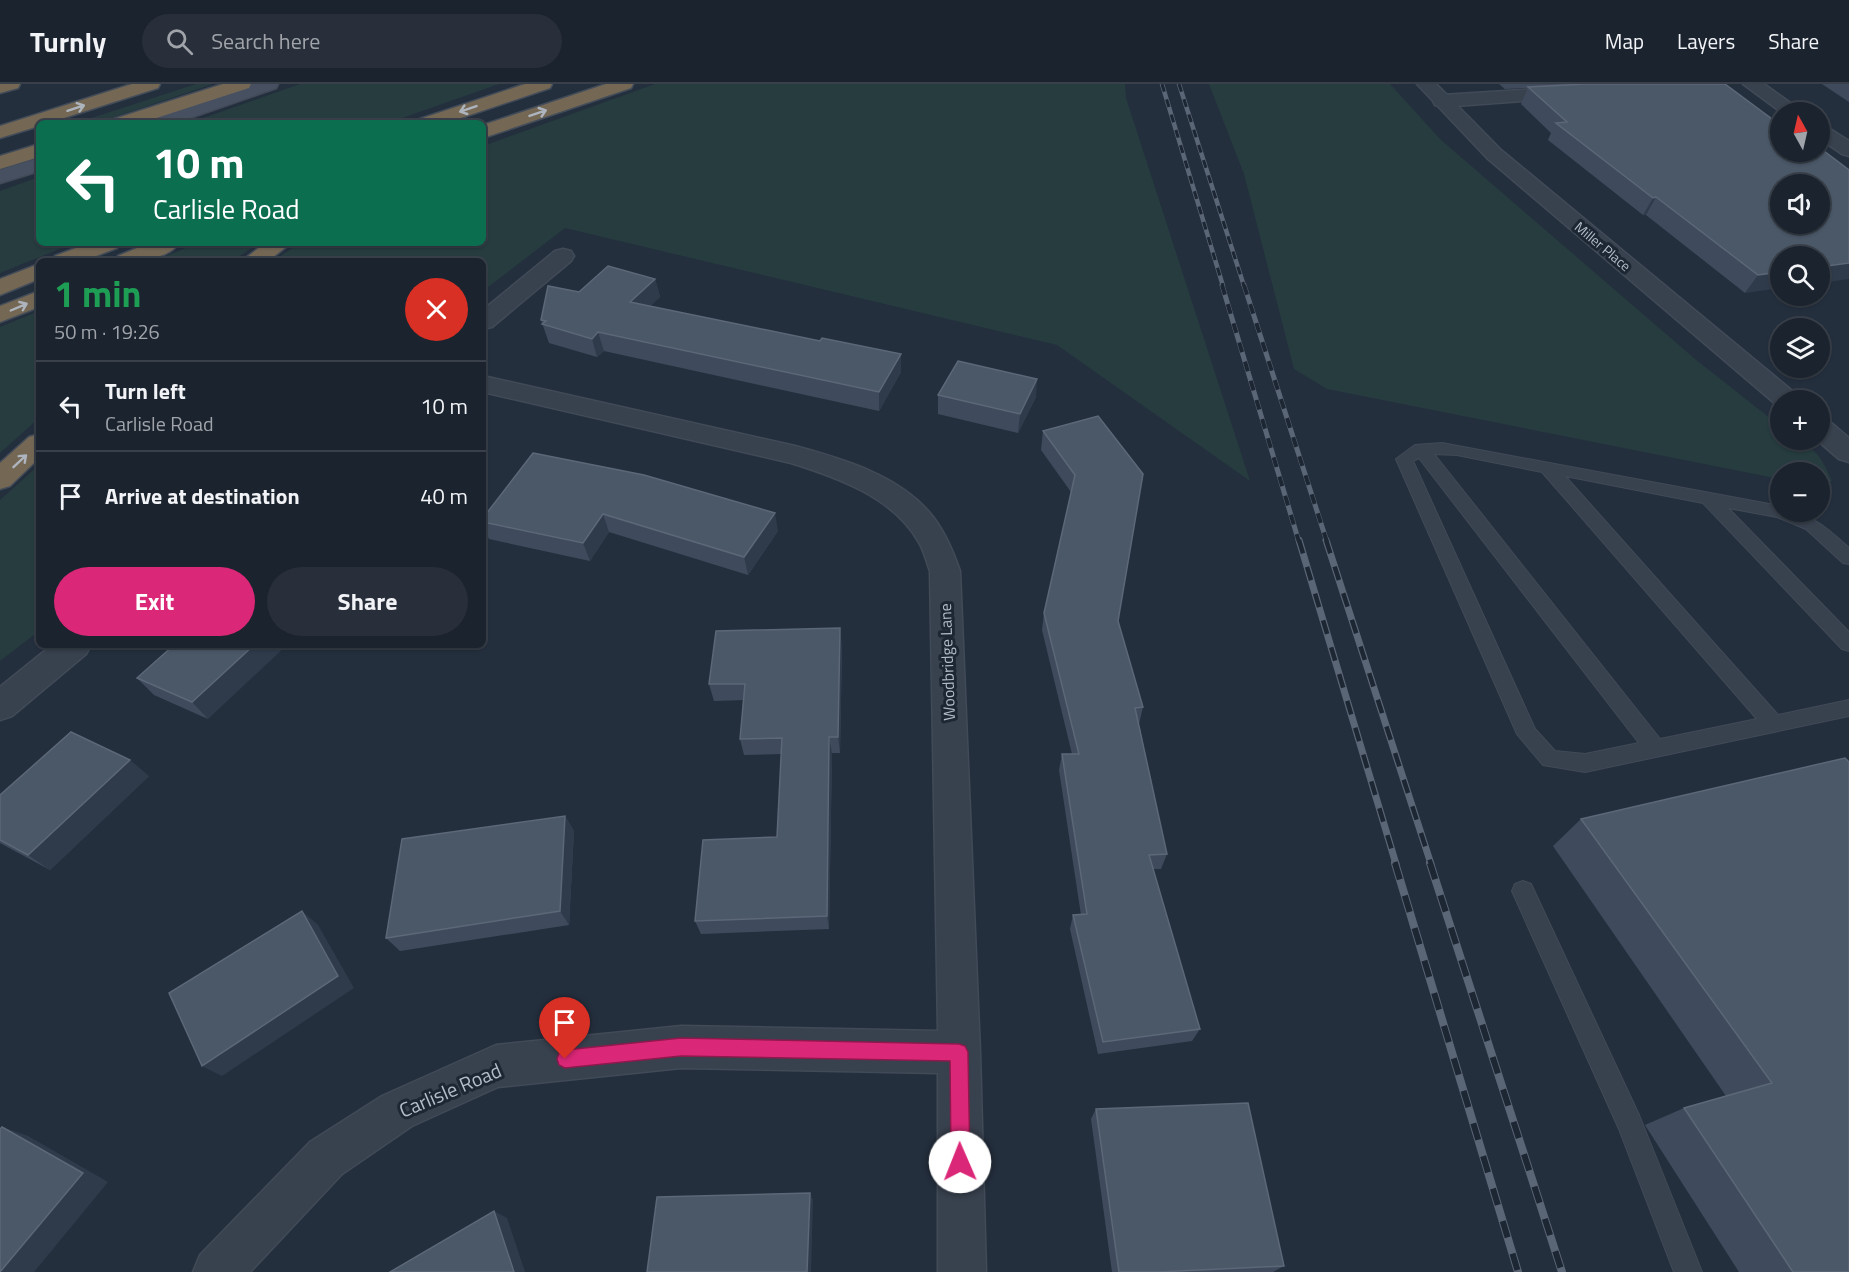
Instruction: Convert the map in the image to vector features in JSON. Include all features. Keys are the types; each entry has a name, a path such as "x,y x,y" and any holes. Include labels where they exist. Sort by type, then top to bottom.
{"highway":[{"path":"0,87 11,84"},
{"path":"38,120 151,84"},
{"path":"130,120 242,84"},
{"path":"436,120 543,84"},
{"path":"486,131 624,84"},
{"path":"0,132 36,121"},
{"path":"0,163 36,151"},
{"path":"71,258 101,246"},
{"path":"133,258 161,246"},
{"path":"258,258 276,246"},
{"path":"0,288 36,272"},
{"path":"0,315 36,299"},
{"path":"0,479 36,446"}],"main road":[{"path":"165,120 268,84"},
{"path":"0,177 36,165"}],"street":[{"name":"Miller Place","path":"1426,84 1494,154 1775,390"},
{"path":"1752,84 1778,102"},
{"path":"1442,101 1585,92"},
{"path":"1830,138 1849,150"},
{"path":"486,320 563,256"},
{"name":"Woodbridge Lane","path":"486,385 795,455 839,468 876,487 907,508 933,539 945,571 959,1052 962,1272"},
{"path":"1830,437 1849,453"},
{"path":"0,706 71,648"},
{"name":"Carlisle Road","path":"217,1272 326,1158 397,1111 496,1066 681,1047 959,1052"}],"lane":[{"path":"1849,558 1812,525 1780,512 1457,450 1432,447 1421,449 1404,459 1527,735 1550,759 1585,763 1849,708"},
{"path":"1421,449 1656,748"},
{"path":"1548,468 1774,724"},
{"path":"1708,498 1849,644"},
{"path":"1523,891 1630,1124 1689,1272"}],"green space":[{"path":"196,84 213,84 106,120 85,120"},
{"path":"300,84 499,84 397,120 198,120"},
{"path":"655,84 1125,84 1126,98 1250,481 1057,345 565,228 486,289 486,258 278,258 296,246 486,246 486,145"},
{"path":"1209,84 1390,84 1441,140 1695,359 1770,418 1770,450 1813,450 1823,462 1770,462 1770,477 1327,389 1294,369 1244,174"},
{"path":"36,178 36,246 67,246 0,273 0,191"},
{"path":"191,246 254,246 236,258 161,258"},
{"path":"36,312 36,421 0,453 0,327"},
{"path":"36,468 36,633 0,661 0,500"}],"building":[{"path":"1585,84 1725,84 1770,118 1770,162 1830,162 1830,156 1849,170 1849,263 1830,266 1830,246 1770,246 1770,273 1758,275 1556,123 1567,122 1528,87"},
{"path":"608,266 655,279 630,302 820,341 822,338 901,354 879,392 598,332 592,339 542,324 546,321 541,320 548,286 579,292"},
{"path":"958,361 1037,379 1020,414 938,395"},
{"path":"1098,416 1143,474 1118,621 1143,707 1135,708 1167,854 1149,855 1200,1029 1103,1042 1073,915 1087,914 1062,754 1079,754 1044,613 1075,475 1043,431"},
{"path":"533,453 644,475 775,513 744,557 603,514 583,543 486,523 486,514"},
{"path":"840,628 838,737 829,737 827,916 695,921 703,840 777,837 782,738 740,739 745,684 709,684 716,631"},
{"path":"171,648 251,648 192,702 137,678"},
{"path":"71,732 130,760 28,855 0,840 0,795"},
{"path":"1845,758 1849,762 1849,1272 1793,1272 1684,1108 1772,1083 1581,819"},
{"path":"565,816 560,911 386,938 402,839"},
{"path":"302,911 338,976 202,1066 169,993"},
{"path":"1248,1103 1284,1266 1119,1272 1096,1109"},
{"path":"2,1127 83,1173 0,1272 0,1129"},
{"path":"810,1193 807,1272 647,1272 657,1197"},
{"path":"494,1211 514,1272 390,1272"}],"railway":[{"path":"1162,84 1223,286"},
{"path":"1179,84 1244,286"},
{"path":"1222,285 1299,542"},
{"path":"1244,285 1327,542"},
{"path":"1299,540 1396,864"},
{"path":"1326,540 1431,864"},
{"path":"1395,863 1518,1272"},
{"path":"1430,863 1562,1272"}],"route":[{"path":"565,1059 681,1047 959,1052 960,1162"}]}
